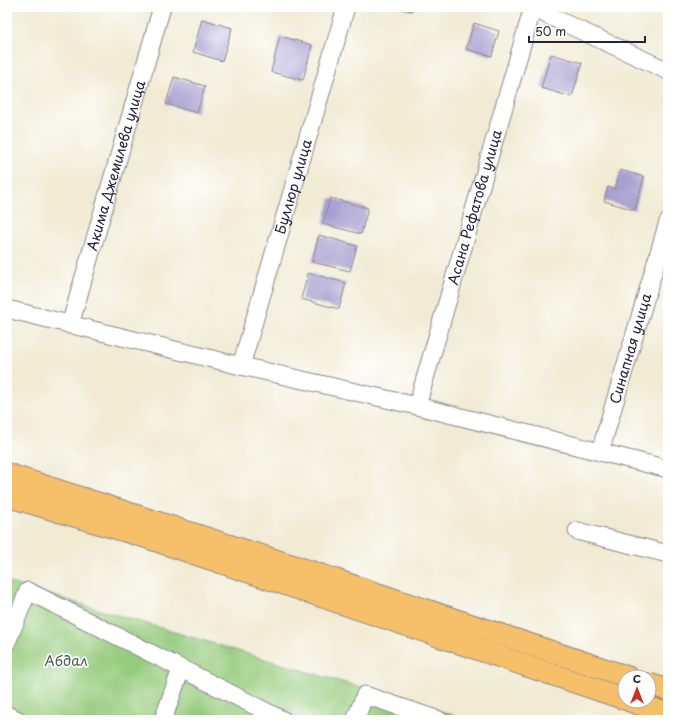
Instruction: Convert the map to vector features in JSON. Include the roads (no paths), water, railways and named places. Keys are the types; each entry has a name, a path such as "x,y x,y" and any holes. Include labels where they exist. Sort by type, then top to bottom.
{"main road":[{"path":"7,474 300,568 617,673"},
{"path":"7,496 148,538 617,697"},
{"path":"657,687 668,690"},
{"path":"653,709 668,714"}],"street":[{"name":"Акима Джемилева улица","path":"70,325 162,7"},
{"name":"Буллюр улица","path":"240,366 346,7"},
{"path":"532,7 668,71"},
{"name":"Асана Рефатова улица","path":"417,406 532,7"},
{"name":"Синапная улица","path":"600,452 668,222"},
{"path":"7,309 240,366 417,406 668,469"},
{"path":"577,531 668,554"},
{"path":"7,642 28,591 282,720"},
{"path":"163,720 180,669"},
{"path":"355,720 365,695 439,720"},
{"path":"7,715 18,720"}],"park label":[{"name":"Абдал","path":"66,661"}]}
